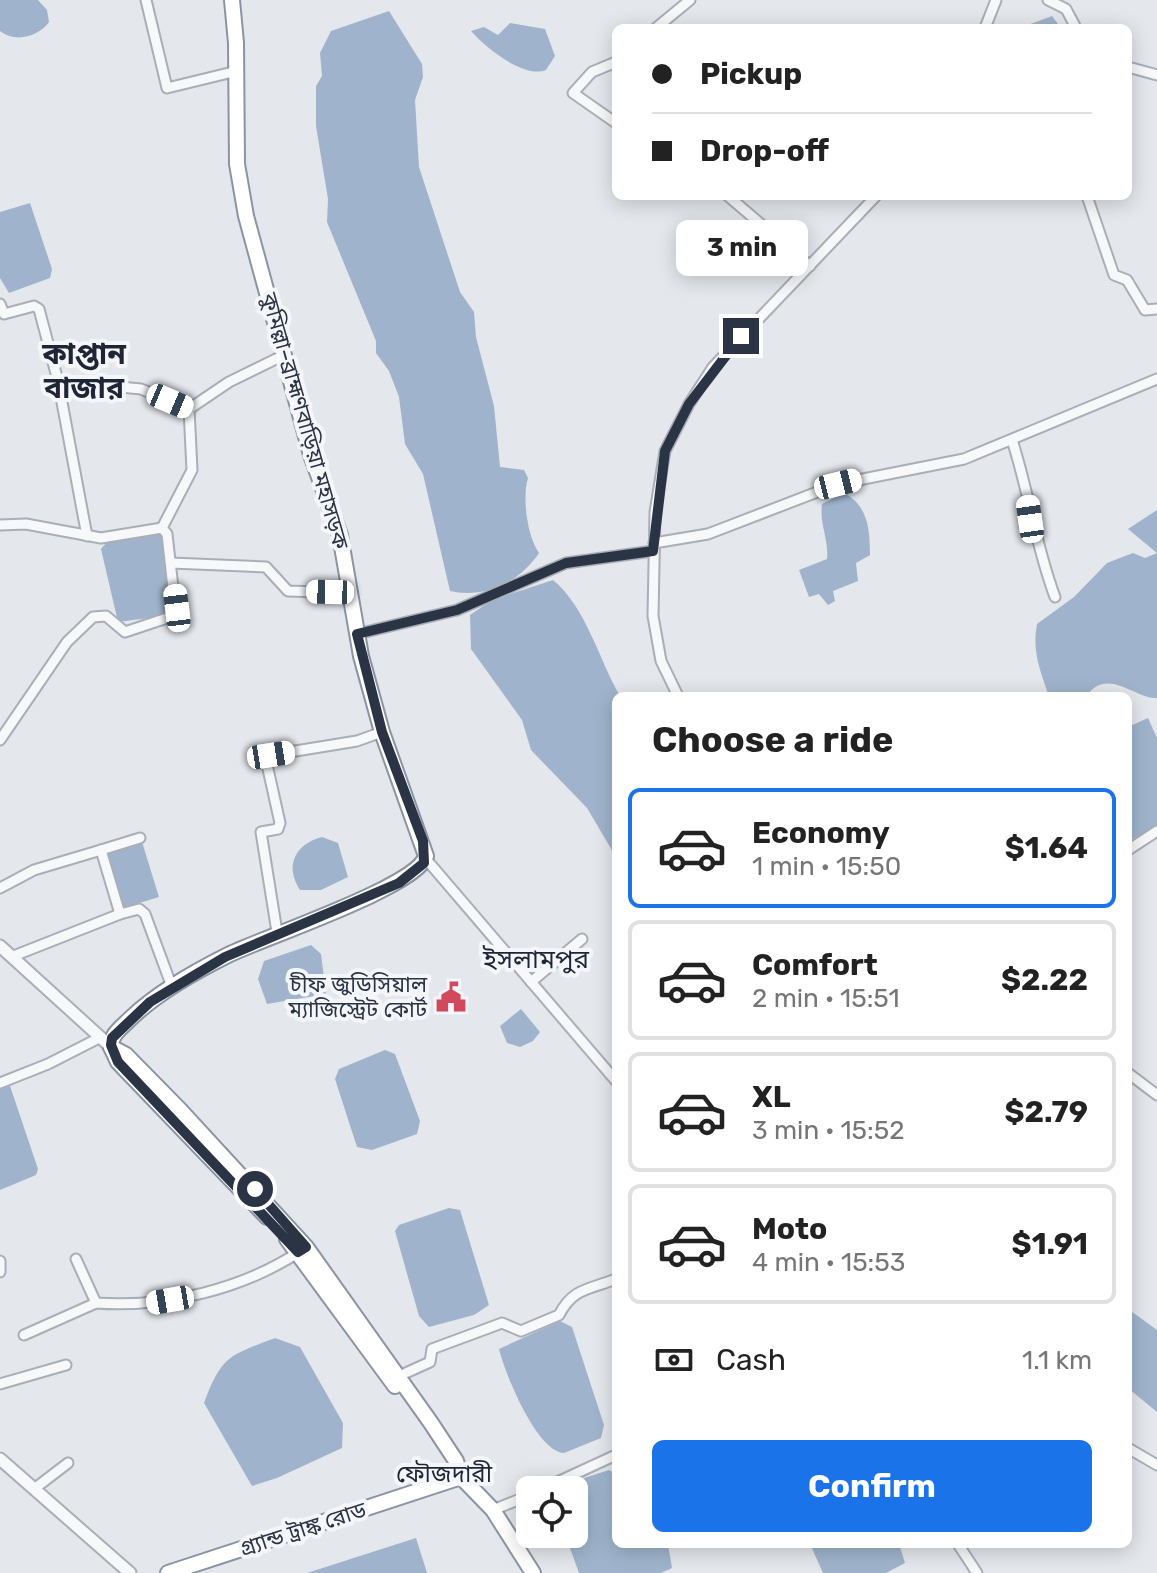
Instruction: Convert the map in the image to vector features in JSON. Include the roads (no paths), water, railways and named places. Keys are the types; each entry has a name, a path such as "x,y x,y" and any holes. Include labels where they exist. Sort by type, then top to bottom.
{"highway":[{"name":"কুমিল্লা–ব্রাহ্মণবাড়িয়া মহাসড়ক","path":"232,0 237,71 237,164 242,194 311,455 340,535 357,634 382,732 423,841 426,859"},
{"path":"426,859 420,868 399,883 277,932 172,987 105,1043 126,1055 302,1250 399,1376 456,1461 461,1477"},
{"path":"302,1250 448,1466 493,1510 533,1573"},
{"name":"গ্র্যান্ড ট্রাঙ্ক রোড","path":"168,1573 461,1477"}],"street":[{"path":"146,0 167,88 237,71"},
{"path":"661,24 690,0"},
{"path":"987,24 996,0"},
{"path":"1048,0 1066,9 1074,24"},
{"path":"612,64 592,72 573,93 612,120"},
{"path":"1132,68 1157,75"},
{"path":"733,200 810,266"},
{"path":"676,692 663,669 656,643 654,547 665,451 689,404 724,354 872,200"},
{"path":"1088,200 1114,275 1127,280 1145,310 1157,309"},
{"path":"1,312 34,306 39,309 58,381 87,536"},
{"path":"189,409 229,382 286,354"},
{"path":"357,634 457,610 566,563 708,534 838,484 964,459 1157,379"},
{"path":"58,381 141,389 189,409"},
{"path":"162,528 192,470 189,409"},
{"path":"1012,440 1025,481 1032,527 1055,597"},
{"path":"0,525 26,524 101,538 162,528"},
{"path":"0,740 67,642 93,617 106,616 125,632 176,615 167,534 162,528"},
{"path":"171,563 266,567 288,591 351,593"},
{"path":"277,932 261,838 262,831 278,829 280,823 266,760 271,755 357,741 382,732"},
{"path":"1132,847 1157,831"},
{"path":"0,888 34,870 140,838"},
{"path":"101,850 120,914"},
{"path":"426,859 612,1076"},
{"path":"9,960 139,909 145,914 172,987"},
{"path":"531,982 582,939"},
{"path":"0,946 9,960 105,1043 0,1083"},
{"path":"1132,1076 1157,1095"},
{"path":"24,1335 96,1303 127,1306 170,1300 258,1277 302,1250"},
{"path":"76,1259 96,1303"},
{"path":"0,1261 0,1272"},
{"path":"399,1376 430,1362 431,1351 440,1346 502,1323 521,1331 559,1315 568,1298 612,1281"},
{"path":"0,1384 66,1365"},
{"path":"1132,1450 1157,1465"},
{"path":"570,1476 612,1457"},
{"path":"0,1459 130,1573"},
{"path":"34,1489 68,1463"},
{"path":"493,1510 516,1501"},
{"path":"961,1548 977,1573"}],"water":[{"path":"0,0 38,0 47,10 49,22 33,35 6,35 0,31"},
{"path":"389,11 422,64 423,77 415,100 419,167 460,292 474,312 476,337 494,406 500,467 524,470 528,478 527,516 531,537 539,553 511,580 476,593 450,591 423,474 405,444 399,397 389,371 376,353 376,341 327,222 328,199 316,126 316,86 322,76 320,53 331,31"},
{"path":"1052,16 1058,24 1031,24"},
{"path":"510,23 545,29 555,56 546,70 537,72 516,66 495,53 471,31 484,27 498,35"},
{"path":"30,203 52,269 50,278 9,293 0,278 0,212"},
{"path":"844,493 863,511 870,555 856,563 858,581 833,591 835,601 828,605 819,594 809,597 799,570 827,559 822,504"},
{"path":"1157,510 1157,553 1128,529"},
{"path":"156,533 163,536 172,608 164,616 118,622 101,549 107,542"},
{"path":"1133,553 1145,558 1157,553 1157,698 1112,684 1103,684 1091,692 1048,692 1036,652 1037,624 1074,597 1107,563"},
{"path":"553,580 583,619 618,692 612,692 612,850 587,808 531,750 522,720 471,649 470,615 492,600"},
{"path":"1148,718 1157,738 1157,826 1132,839 1132,725"},
{"path":"322,837 338,843 348,877 321,890 300,890 293,873 295,857 305,845"},
{"path":"142,842 159,897 123,908 106,853"},
{"path":"311,945 321,954 326,994 267,1004 258,979 264,961"},
{"path":"521,1009 540,1032 533,1041 520,1047 507,1043 500,1026"},
{"path":"385,1050 395,1054 420,1121 417,1134 372,1150 357,1147 335,1079 339,1069"},
{"path":"9,1083 38,1169 36,1175 0,1190 0,1086"},
{"path":"449,1208 460,1210 489,1305 474,1315 429,1327 419,1316 395,1231 399,1225"},
{"path":"1132,1312 1157,1330 1157,1412 1132,1391"},
{"path":"560,1321 572,1327 604,1425 601,1438 564,1453 543,1440 533,1426 515,1393 499,1349"},
{"path":"275,1338 300,1347 343,1423 342,1448 252,1486 204,1403 216,1375 229,1359"},
{"path":"609,1470 612,1472 612,1548 669,1548 672,1568 661,1573 579,1573 570,1548 588,1548 588,1477"},
{"path":"416,1538 427,1573 307,1573"},
{"path":"812,1548 900,1548 905,1563 886,1573 823,1573"}],"place":[{"name":"চীফ জুডিসিয়াল ম্যাজিস্ট্রেট কোর্ট","path":"451,997"}],"district":[{"name":"কাপ্তান বাজার","path":"84,371"},
{"name":"ইসলামপুর","path":"536,959"},
{"name":"ফৌজদারী","path":"444,1474"}]}
